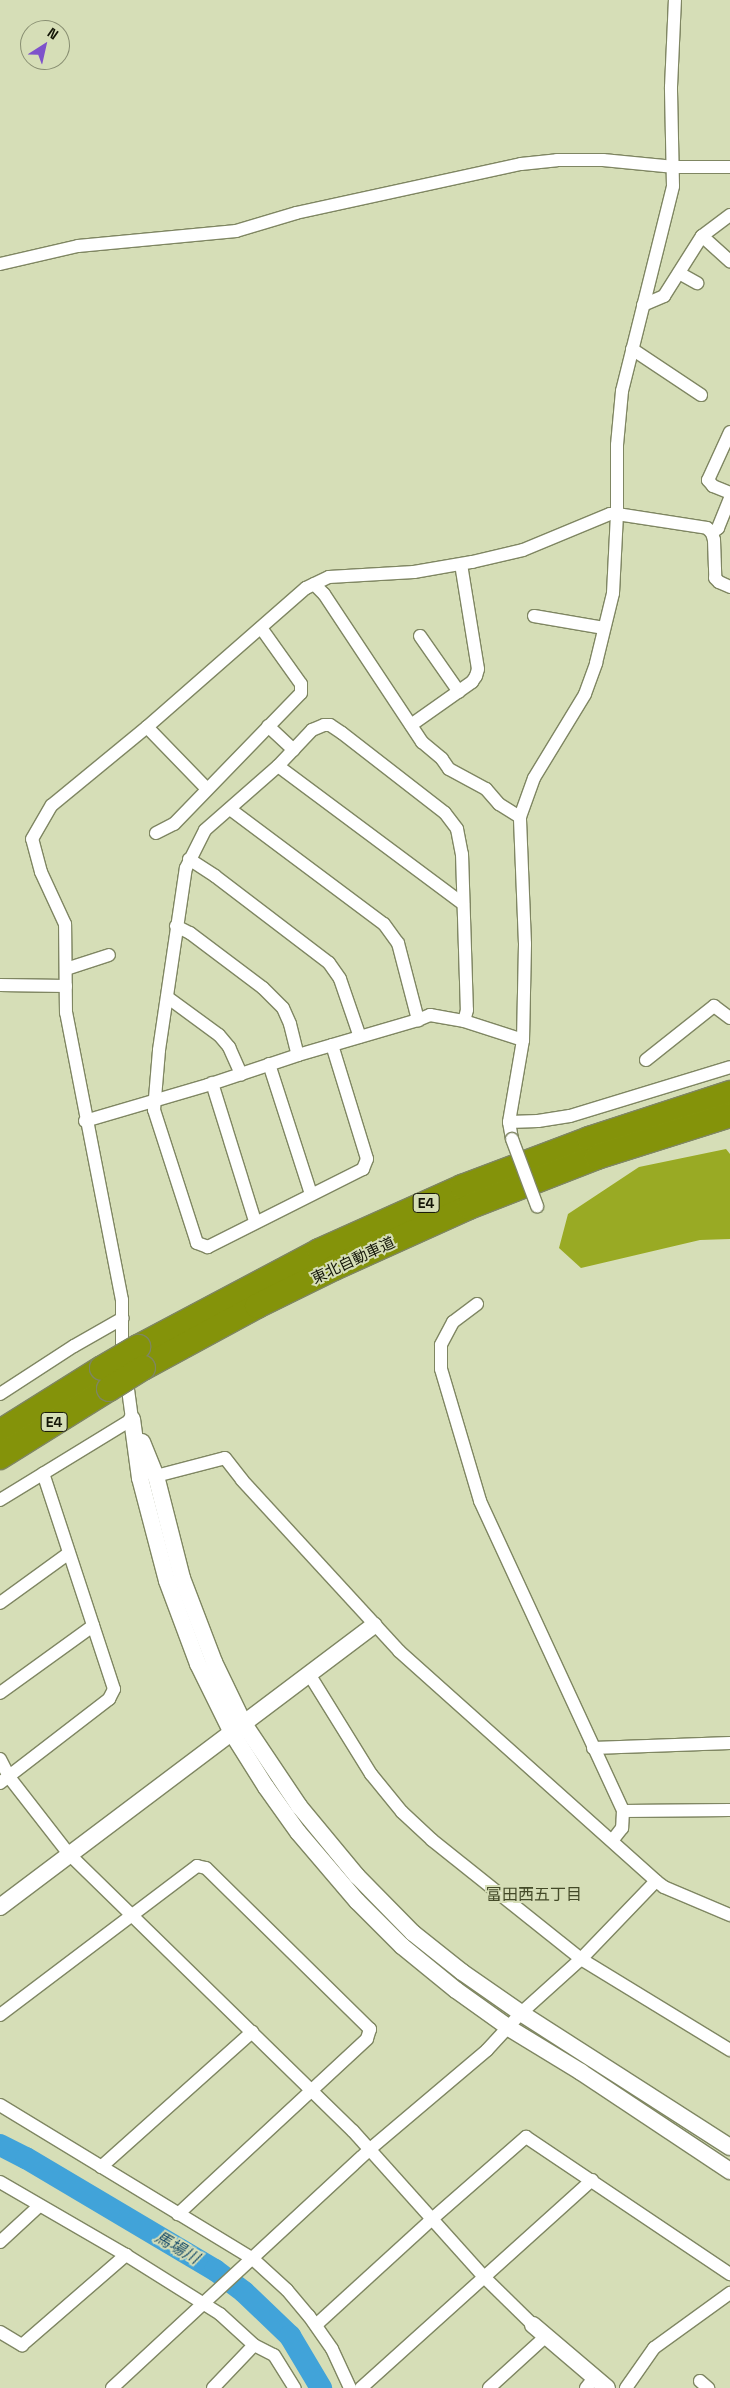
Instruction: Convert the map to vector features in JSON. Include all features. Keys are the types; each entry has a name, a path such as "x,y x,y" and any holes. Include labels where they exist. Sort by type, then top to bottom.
{"highway":[{"name":"東北自動車道","path":"0,1456 106,1379 319,1251 462,1187 589,1139 730,1093"},
{"name":"東北自動車道","path":"140,1358 257,1306 334,1268 468,1207 598,1157 730,1115"},
{"name":"東北自動車道","path":"0,1432 106,1379"}],"street":[{"path":"538,1206 512,1139 508,1122 523,1040 525,944 520,817 534,778 585,694 596,663 613,593 617,514 617,446 622,391 674,186 675,167 671,87 675,0"},
{"path":"0,264 78,246 236,231 296,213 521,164 557,160 603,160 675,167 730,167"},
{"path":"643,305 664,296 702,236 730,215"},
{"path":"702,236 730,261"},
{"path":"679,273 697,283"},
{"path":"632,349 702,395"},
{"path":"730,432 708,480 713,486 730,493"},
{"path":"712,533 718,528 730,499"},
{"path":"712,533 702,527 692,527 617,514 604,516 523,550 461,564 414,572 329,577 314,584 147,727 52,805 32,839 42,872 65,924 66,1013 85,1121 117,1274 124,1318 122,1345 140,1478 167,1581 198,1664 238,1728 299,1806 357,1876 414,1933 462,1972 521,2013 730,2146"},
{"path":"712,533 716,578 719,582 730,587"},
{"path":"411,725 472,682 478,669 461,564"},
{"path":"314,584 324,594 422,742 442,759 446,766 486,789 499,804 520,817"},
{"path":"534,616 604,628"},
{"path":"156,833 174,824 301,692 302,684 261,628"},
{"path":"420,636 459,692"},
{"path":"332,1045 367,1159 363,1169 208,1247 197,1243 154,1110 176,926 189,859 205,830 278,766 317,727 330,725 453,821 461,840 466,1010 464,1021"},
{"path":"268,726 294,750"},
{"path":"147,727 207,789"},
{"path":"278,766 463,904"},
{"path":"230,809 384,924 398,943 418,1020"},
{"path":"189,859 215,876 329,964 342,984 360,1037"},
{"path":"176,926 190,933 234,966 283,1008 290,1024 298,1055"},
{"path":"66,969 109,955"},
{"path":"0,985 66,986"},
{"path":"167,997 219,1035 229,1047 241,1074"},
{"path":"646,1060 714,1006 730,1018"},
{"path":"85,1121 212,1084 269,1064 430,1015 464,1021 523,1040"},
{"path":"269,1064 311,1194"},
{"path":"508,1122 538,1121 570,1116 730,1067"},
{"path":"212,1084 255,1222"},
{"path":"477,1304 453,1322 441,1345 441,1369 480,1501 622,1811 622,1828 612,1841"},
{"path":"0,1394 74,1346 124,1318"},
{"path":"0,1500 132,1419"},
{"path":"132,1419 156,1476 182,1578 238,1728 266,1787 298,1832 357,1901 402,1946 456,1990 509,2028 581,2072 730,2171"},
{"path":"156,1476 225,1458 242,1480 399,1651 656,1881 664,1887 730,1915"},
{"path":"5,1780 111,1697 114,1684 92,1626 43,1473"},
{"path":"0,1603 69,1554"},
{"path":"0,1907 374,1625"},
{"path":"0,1692 92,1626"},
{"path":"309,1674 371,1774 402,1812 474,1876 581,1959 730,2050"},
{"path":"593,1748 730,1743"},
{"path":"0,1759 5,1780 70,1854 313,2091 370,2149 485,2278 595,2385"},
{"path":"622,1811 730,1810"},
{"path":"0,2016 197,1866 206,1868 370,2030 367,2039 313,2091 178,2214"},
{"path":"112,2388 370,2149 509,2028 521,2013 581,1959 656,1881"},
{"path":"101,2167 252,2032"},
{"path":"0,2105 178,2214 287,2290 316,2325 332,2349 350,2388"},
{"path":"316,2325 432,2219 526,2137 730,2274"},
{"path":"362,2388 592,2180"},
{"path":"0,2182 126,2255 208,2299 254,2344 278,2360 295,2388"},
{"path":"0,2242 40,2206"},
{"path":"0,2332 22,2345 126,2255"},
{"path":"626,2388 654,2348 730,2292"},
{"path":"489,2388 545,2337"},
{"path":"214,2388 254,2344"}],"green space":[{"path":"726,1149 730,1154 730,1239 700,1240 581,1268 559,1248 568,1214 639,1167"}],"waterway":[{"name":"馬場川","path":"0,2145 26,2158 215,2270 244,2292 290,2336 321,2388"}],"district":[{"name":"富田西五丁目","path":"534,1895"}]}
